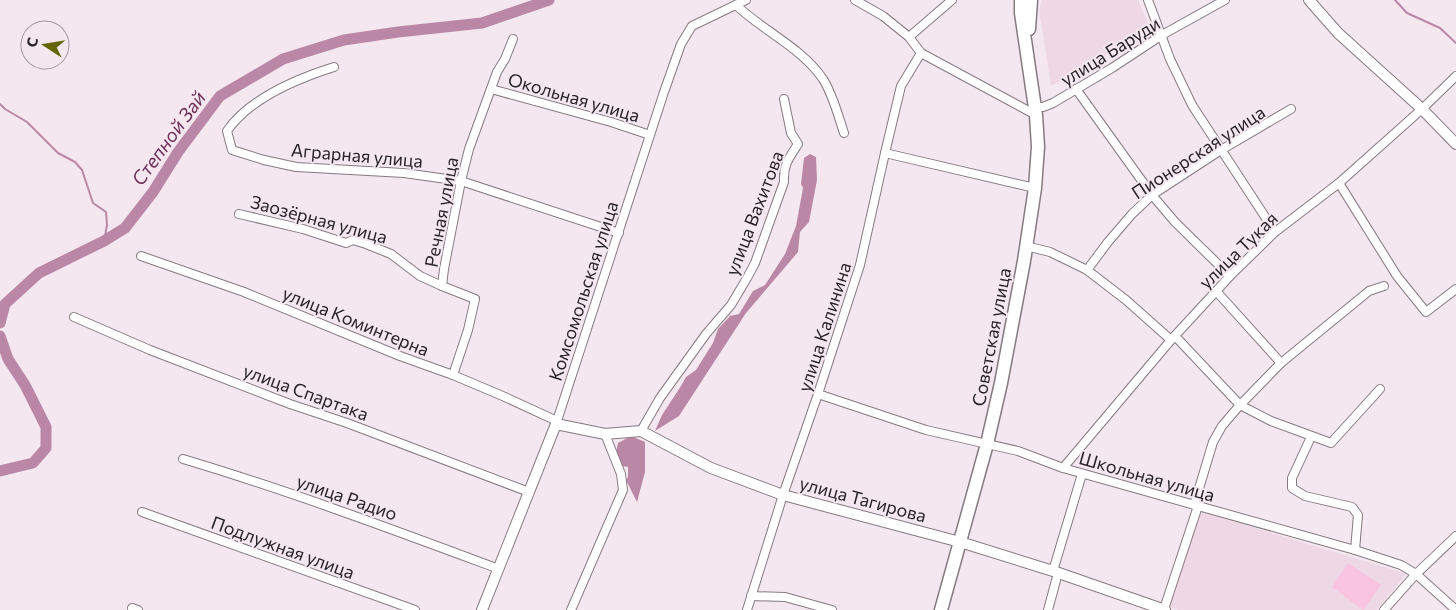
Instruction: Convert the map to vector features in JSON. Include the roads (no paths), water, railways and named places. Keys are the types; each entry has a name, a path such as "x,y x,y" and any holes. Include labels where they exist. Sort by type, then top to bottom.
{"main road":[{"name":"Советская улица","path":"942,610 1001,383 1035,188 1038,147 1036,111 1020,0"},
{"name":"Советская улица","path":"1029,66 1031,0"}],"street":[{"name":"Комсомольская улица","path":"482,610 556,423 681,44 692,26 746,0"},
{"path":"856,0 883,16 909,37 921,53 1036,111"},
{"path":"909,37 952,0"},
{"path":"1148,0 1170,59 1192,105 1275,232"},
{"name":"улица Баруди","path":"1036,111 1112,68 1162,35 1224,0"},
{"path":"1309,0 1338,33 1422,109 1456,144"},
{"path":"736,4 748,16 798,53 812,66 832,96 844,133"},
{"name":"Речная улица","path":"453,375 468,330 475,299 442,286 444,269 469,150 497,72 505,59 513,39"},
{"name":"улица Калинина","path":"746,610 782,495 818,394 860,265 901,86 921,53"},
{"name":"Аграрная улица","path":"334,67 284,86 257,103 234,121 227,131 232,150 296,167 404,172 461,182 619,233"},
{"name":"улица Тукая","path":"1063,468 1173,338 1230,276 1275,232 1339,183 1456,76"},
{"name":"Окольная улица","path":"491,89 611,122 650,135"},
{"path":"1076,89 1152,195 1175,222 1230,276"},
{"name":"улица Вахитова","path":"641,431 660,398 706,334 730,305 755,263 784,182 787,160 798,144 791,133 784,99"},
{"name":"Пионерская улица","path":"1087,270 1132,214 1152,195 1221,150 1292,109"},
{"path":"885,153 1035,188"},
{"path":"1339,183 1398,276 1426,312 1456,289"},
{"name":"Заозёрная улица","path":"239,214 303,229 346,243 353,240 366,244 391,254 420,276 442,286"},
{"path":"1026,246 1050,252 1087,270 1173,338 1240,405 1271,421 1331,443 1380,389"},
{"name":"улица Коминтерна","path":"141,256 244,292 400,356 453,375 505,397 556,423"},
{"path":"1164,610 1196,506 1213,442 1222,426 1281,364 1369,291 1384,286"},
{"path":"1216,291 1281,364"},
{"name":"улица Спартака","path":"74,317 150,350 290,404 347,423 529,492"},
{"name":"Школьная улица","path":"818,394 926,430 1018,451 1082,474 1355,550 1400,565 1416,574 1456,610"},
{"path":"556,423 605,434 641,431"},
{"name":"улица Тагирова","path":"641,431 711,468 782,495 960,542 1056,572 1164,610"},
{"path":"571,610 622,490 620,474 605,434"},
{"path":"1311,437 1292,478 1292,488 1305,496 1352,507 1358,515 1355,550"},
{"name":"улица Радио","path":"183,459 257,481 499,569"},
{"path":"1048,610 1082,474"},
{"name":"Подлужная улица","path":"142,512 415,610"},
{"path":"1384,610 1416,574 1456,536"},
{"path":"751,596 785,597 832,610"}],"waterway":[{"name":"Степной Зай","path":"0,323 5,304 39,273 104,241 125,228 153,192 178,152 220,96 283,59 344,40 482,23 549,0"},
{"path":"1395,0 1407,13 1440,28 1456,43"},
{"path":"0,104 27,122 58,153 75,162 82,170 93,203 106,212 107,225 104,241"},
{"name":"Степной Зай","path":"0,336 8,359 25,385 46,427 46,448 33,463 0,471"}]}
